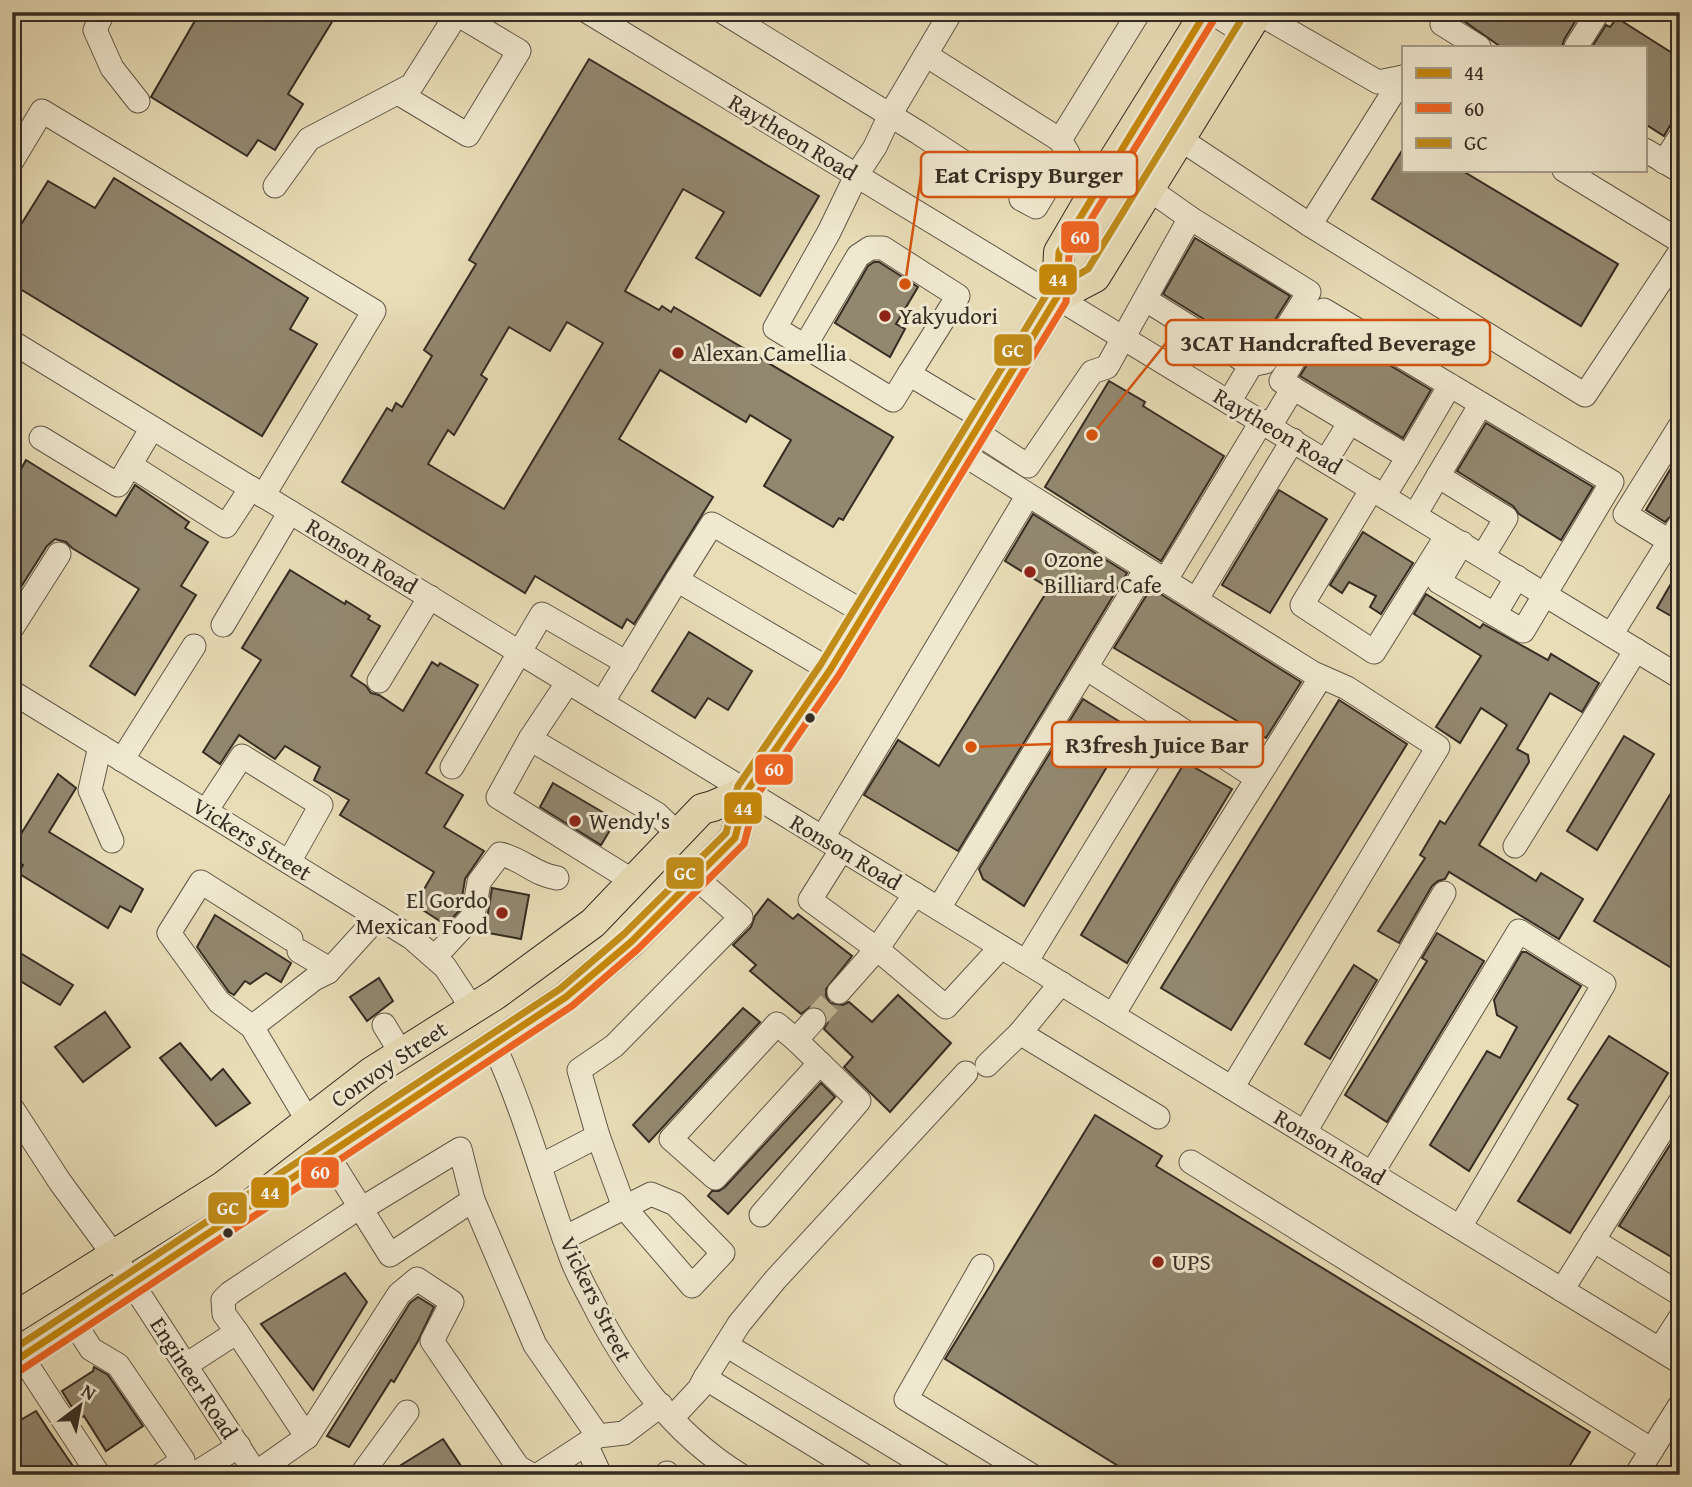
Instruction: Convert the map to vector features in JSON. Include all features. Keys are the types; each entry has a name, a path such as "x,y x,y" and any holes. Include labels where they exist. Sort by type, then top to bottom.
{"main road":[{"name":"Convoy Street","path":"17,1360 566,996 603,967 735,838 747,791 830,670 1058,297 1059,251 1208,12"},
{"path":"1058,297 1095,277 1254,20"},
{"name":"Convoy Street","path":"12,1319 224,1186 372,1072 496,994 593,923 702,809 747,791"},
{"path":"494,1045 505,1014 593,923"},
{"path":"365,1129 374,1103 447,1056 464,1040 474,1022 472,1008"}],"street":[{"path":"103,12 95,30 112,68 138,101"},
{"name":"Raytheon Road","path":"588,12 1680,677"},
{"path":"723,12 994,182"},
{"path":"805,346 858,256 870,248 883,248 896,254 958,296 893,400 775,328 829,232 856,176 951,12"},
{"path":"1060,140 1139,12"},
{"path":"1208,12 1254,20 1314,45 1378,82 1402,77"},
{"path":"1449,12 1442,24 1477,46"},
{"path":"1577,46 1598,12"},
{"path":"275,187 309,139 412,85 457,13 519,51 468,135 398,93"},
{"path":"926,55 1060,140 1068,153 1036,207 1021,199"},
{"path":"1310,225 1402,79"},
{"path":"12,161 42,111 374,311 257,492 226,526 130,464"},
{"path":"1663,161 1680,137"},
{"path":"1180,139 1310,225 1585,395 1680,252"},
{"path":"1567,172 1680,241"},
{"path":"1146,300 1251,365 1265,362 1309,292 1190,218 1149,189"},
{"path":"1002,947 946,1007 877,949 810,900 832,843 1022,491 1028,466 1092,372 1107,367 1190,218"},
{"path":"1408,457 1281,381 1324,310 1612,482 1523,631 1439,582 1454,539"},
{"name":"Ronson Road","path":"12,342 1680,1362"},
{"path":"1229,402 1251,365"},
{"path":"909,374 974,435 1022,491 1321,677 1347,688 1438,747 1232,1088"},
{"path":"1450,385 1408,457 1378,492 1302,605 1374,652 1454,539"},
{"path":"939,908 1086,668 1293,388"},
{"path":"1415,515 1481,404"},
{"path":"1326,461 1350,422"},
{"path":"1611,635 1674,533 1625,514 1680,426"},
{"path":"41,438 118,485 152,428"},
{"path":"974,435 1028,466"},
{"path":"1196,600 1293,440"},
{"path":"1438,476 1506,518 1483,556"},
{"path":"223,625 290,512"},
{"path":"602,703 712,524 865,613"},
{"path":"12,628 59,554"},
{"path":"1495,614 1517,577"},
{"path":"677,580 830,670"},
{"path":"380,681 430,597"},
{"path":"452,767 542,614 627,663"},
{"path":"122,760 194,646"},
{"path":"1515,846 1636,650"},
{"path":"1086,668 1257,778"},
{"path":"1113,1015 1321,677"},
{"path":"568,682 530,739 498,797 633,881"},
{"name":"Vickers Street","path":"12,692 378,917 432,954 445,967 472,1008"},
{"path":"1026,962 1172,723"},
{"path":"530,739 657,814 678,834"},
{"path":"100,746 90,790 112,841"},
{"path":"206,811 242,756 321,805 289,862"},
{"path":"432,954 465,916 475,877 496,843"},
{"path":"432,954 473,916 479,882 500,854 543,876 557,878"},
{"path":"564,1238 624,1207 598,1136 579,1070 614,1046 741,917 696,878"},
{"path":"308,1121 252,1027 219,1002 169,933 201,882 295,945 328,972"},
{"path":"1305,1132 1444,893"},
{"path":"839,992 877,949 915,894"},
{"path":"252,1027 314,979 328,972 378,917"},
{"path":"1372,1173 1519,931 1604,984 1460,1227"},
{"path":"538,1475 592,1440 624,1433 667,1411 699,1389 739,1324 775,1280 977,1069 1020,1033 1061,983"},
{"path":"796,1040 814,1020"},
{"path":"761,1214 859,1101 820,1063 796,1040 777,1024 671,1139 715,1178 820,1063"},
{"path":"384,1025 401,1053"},
{"path":"1020,1033 1158,1117"},
{"name":"Vickers Street","path":"494,1045 511,1082 572,1262 613,1343 636,1378 724,1471"},
{"path":"1562,1290 1680,1102"},
{"name":"Engineer Road","path":"12,1108 60,1182 113,1254 257,1474"},
{"path":"540,1166 598,1136"},
{"path":"307,1437 224,1314 223,1300 361,1208 460,1149 473,1200 535,1345 592,1440 600,1475"},
{"path":"327,1154 390,1255 473,1200"},
{"path":"1191,1162 1652,1450"},
{"path":"1593,1240 1680,1294"},
{"path":"982,1266 906,1399 1031,1475"},
{"path":"257,1474 307,1437 399,1294 417,1279 452,1302 432,1341 518,1467 532,1475"},
{"path":"1660,1349 1680,1318"},
{"path":"74,1322 92,1349 118,1365 189,1470"},
{"path":"186,1365 237,1332"},
{"path":"726,1345 941,1475"},
{"path":"17,1360 99,1475"},
{"path":"705,1378 863,1475"},
{"path":"1636,1475 1680,1405"},
{"path":"361,1475 407,1412"},
{"path":"161,1475 189,1470 239,1446"}],"building":[{"path":"200,12 338,12 288,94 303,104 275,150 258,140 247,156 151,97"},
{"path":"1463,12 1581,12 1562,46 1500,46 1461,19"},
{"path":"1617,18 1680,58 1680,108 1664,136 1646,125 1646,46 1593,46 1606,25 1610,27"},
{"name":"Alexan Camellia","path":"589,59 819,196 760,296 696,258 724,212 683,189 625,291 659,310 662,306 671,312 674,307 893,437 843,520 839,518 833,527 764,486 791,440 750,415 746,422 660,370 619,439 713,497 634,624 627,619 622,628 535,576 525,593 342,482 387,408 392,411 396,403 402,407 432,356 424,350 476,264 469,260","holes":["567,322 603,343 504,509 428,464 448,430 454,435 487,379 481,375 509,327 550,351"]},
{"path":"1402,151 1402,172 1464,172 1618,264 1581,326 1372,199"},
{"path":"114,178 308,298 290,329 317,344 262,436 12,284 12,239 48,181 95,208"},
{"path":"1195,238 1290,296 1256,350 1163,294"},
{"path":"879,262 918,287 896,324 905,329 890,357 835,323 868,266"},
{"path":"1329,329 1431,390 1403,438 1300,376"},
{"path":"1109,381 1145,402 1143,406 1224,456 1161,561 1045,487"},
{"path":"1486,423 1593,487 1561,540 1457,471"},
{"path":"1680,453 1680,507 1665,522 1646,510"},
{"path":"26,460 116,516 135,485 189,522 185,528 208,542 181,586 196,595 135,695 90,666 139,589 66,542 55,539 47,546 12,601 12,486"},
{"path":"1279,490 1327,519 1270,613 1222,585"},
{"path":"1033,514 1127,573 958,851 864,795 898,740 939,766 1049,588 1005,561"},
{"path":"1363,532 1413,563 1381,614 1370,607 1376,596 1349,582 1342,593 1330,585"},
{"path":"1680,568 1680,621 1657,608"},
{"path":"290,570 345,604 346,601 370,616 368,619 380,626 351,676 371,693 379,695 403,711 432,662 438,666 440,663 478,685 426,773 463,795 444,827 484,851 465,879 460,910 446,925 415,905 434,872 340,815 349,800 314,780 320,767 285,746 275,759 239,735 220,764 203,752 261,660 242,648"},
{"path":"1151,588 1301,682 1266,738 1114,648"},
{"path":"1426,594 1480,628 1483,624 1548,660 1551,654 1599,683 1582,712 1550,693 1517,749 1528,755 1529,762 1479,845 1536,881 1541,873 1583,899 1559,939 1449,872 1445,879 1432,886 1399,943 1378,931 1425,858 1420,855 1440,821 1445,824 1507,725 1481,708 1460,743 1436,727 1481,656 1414,614"},
{"path":"689,632 752,671 728,710 708,698 695,718 652,691"},
{"path":"1083,699 1130,728 1024,906 983,879 979,869"},
{"path":"1339,700 1407,744 1231,1030 1161,988"},
{"path":"1624,736 1654,754 1597,850 1567,831"},
{"path":"1185,762 1232,789 1127,963 1081,935"},
{"path":"58,774 76,788 49,832 143,889 131,912 120,906 108,928 18,873 23,865 12,858 12,829 21,834"},
{"path":"1680,778 1680,973 1594,921"},
{"path":"553,783 616,820 601,845 540,807"},
{"name":"El Gordo Mexican Food","path":"492,888 529,895 521,939 478,931 487,919"},
{"path":"768,899 793,919 798,914 852,956 826,989 830,1003 843,1005 849,1002 872,1022 898,995 951,1043 890,1112 844,1067 853,1057 824,1029 828,1022 824,1010 810,1007 801,1014 750,971 756,965 733,945 751,927 755,916"},
{"path":"215,915 291,963 281,982 266,973 250,984 245,981 234,995 229,992 197,947"},
{"path":"1437,933 1484,961 1387,1122 1345,1095 1427,961 1422,958"},
{"path":"12,948 73,985 60,1005 12,976"},
{"path":"1522,952 1581,986 1469,1171 1430,1145 1487,1051 1500,1058 1517,1027 1497,1015 1494,1000"},
{"path":"1354,965 1377,980 1330,1059 1305,1044"},
{"path":"379,978 393,1001 367,1021 350,997"},
{"path":"743,1008 760,1022 649,1142 633,1125"},
{"path":"105,1012 130,1047 83,1082 55,1047"},
{"path":"1609,1036 1668,1073 1570,1233 1518,1201 1578,1105 1568,1099"},
{"path":"180,1043 211,1080 223,1069 250,1103 216,1126 160,1058"},
{"path":"821,1083 835,1097 728,1214 708,1196 712,1191 725,1187"},
{"name":"UPS","path":"1095,1115 1162,1156 1156,1166 1590,1432 1564,1475 1133,1475 945,1359"},
{"path":"1680,1129 1680,1262 1619,1226"},
{"path":"345,1273 367,1302 313,1390 261,1324"},
{"path":"418,1297 434,1307 394,1382 391,1380 349,1447 327,1436 410,1303"},
{"path":"94,1367 108,1375 143,1426 106,1451 84,1416 79,1419 62,1391 93,1371"},
{"path":"36,1411 79,1475 12,1475 12,1425"},
{"path":"443,1439 467,1475 385,1475"}],"tunnel":[{"path":"814,1020 839,992"}],"transit line":[{"name":"44","path":"12,1363 566,997 631,942 735,838 747,791 830,670 1057,297 1059,252 1206,12"},
{"name":"GC","path":"12,1350 560,989 624,934 726,833 738,786 821,664 1048,292 1088,269 1246,12"},
{"name":"60","path":"18,1372 572,1006 638,949 744,844 757,795 839,675 1066,302 1069,255 1215,18"}],"place":[{"name":"Eat Crispy Burger","path":"905,284"},
{"name":"Yakyudori","path":"885,316"},
{"name":"Alexan Camellia","path":"678,353"},
{"name":"3CAT Handcrafted Beverage","path":"1092,435"},
{"name":"Ozone Billiard Cafe","path":"1030,572"},
{"name":"R3fresh Juice Bar","path":"971,747"},
{"name":"Wendy's","path":"575,821"},
{"name":"El Gordo Mexican Food","path":"502,913"},
{"name":"UPS","path":"1158,1262"}]}
